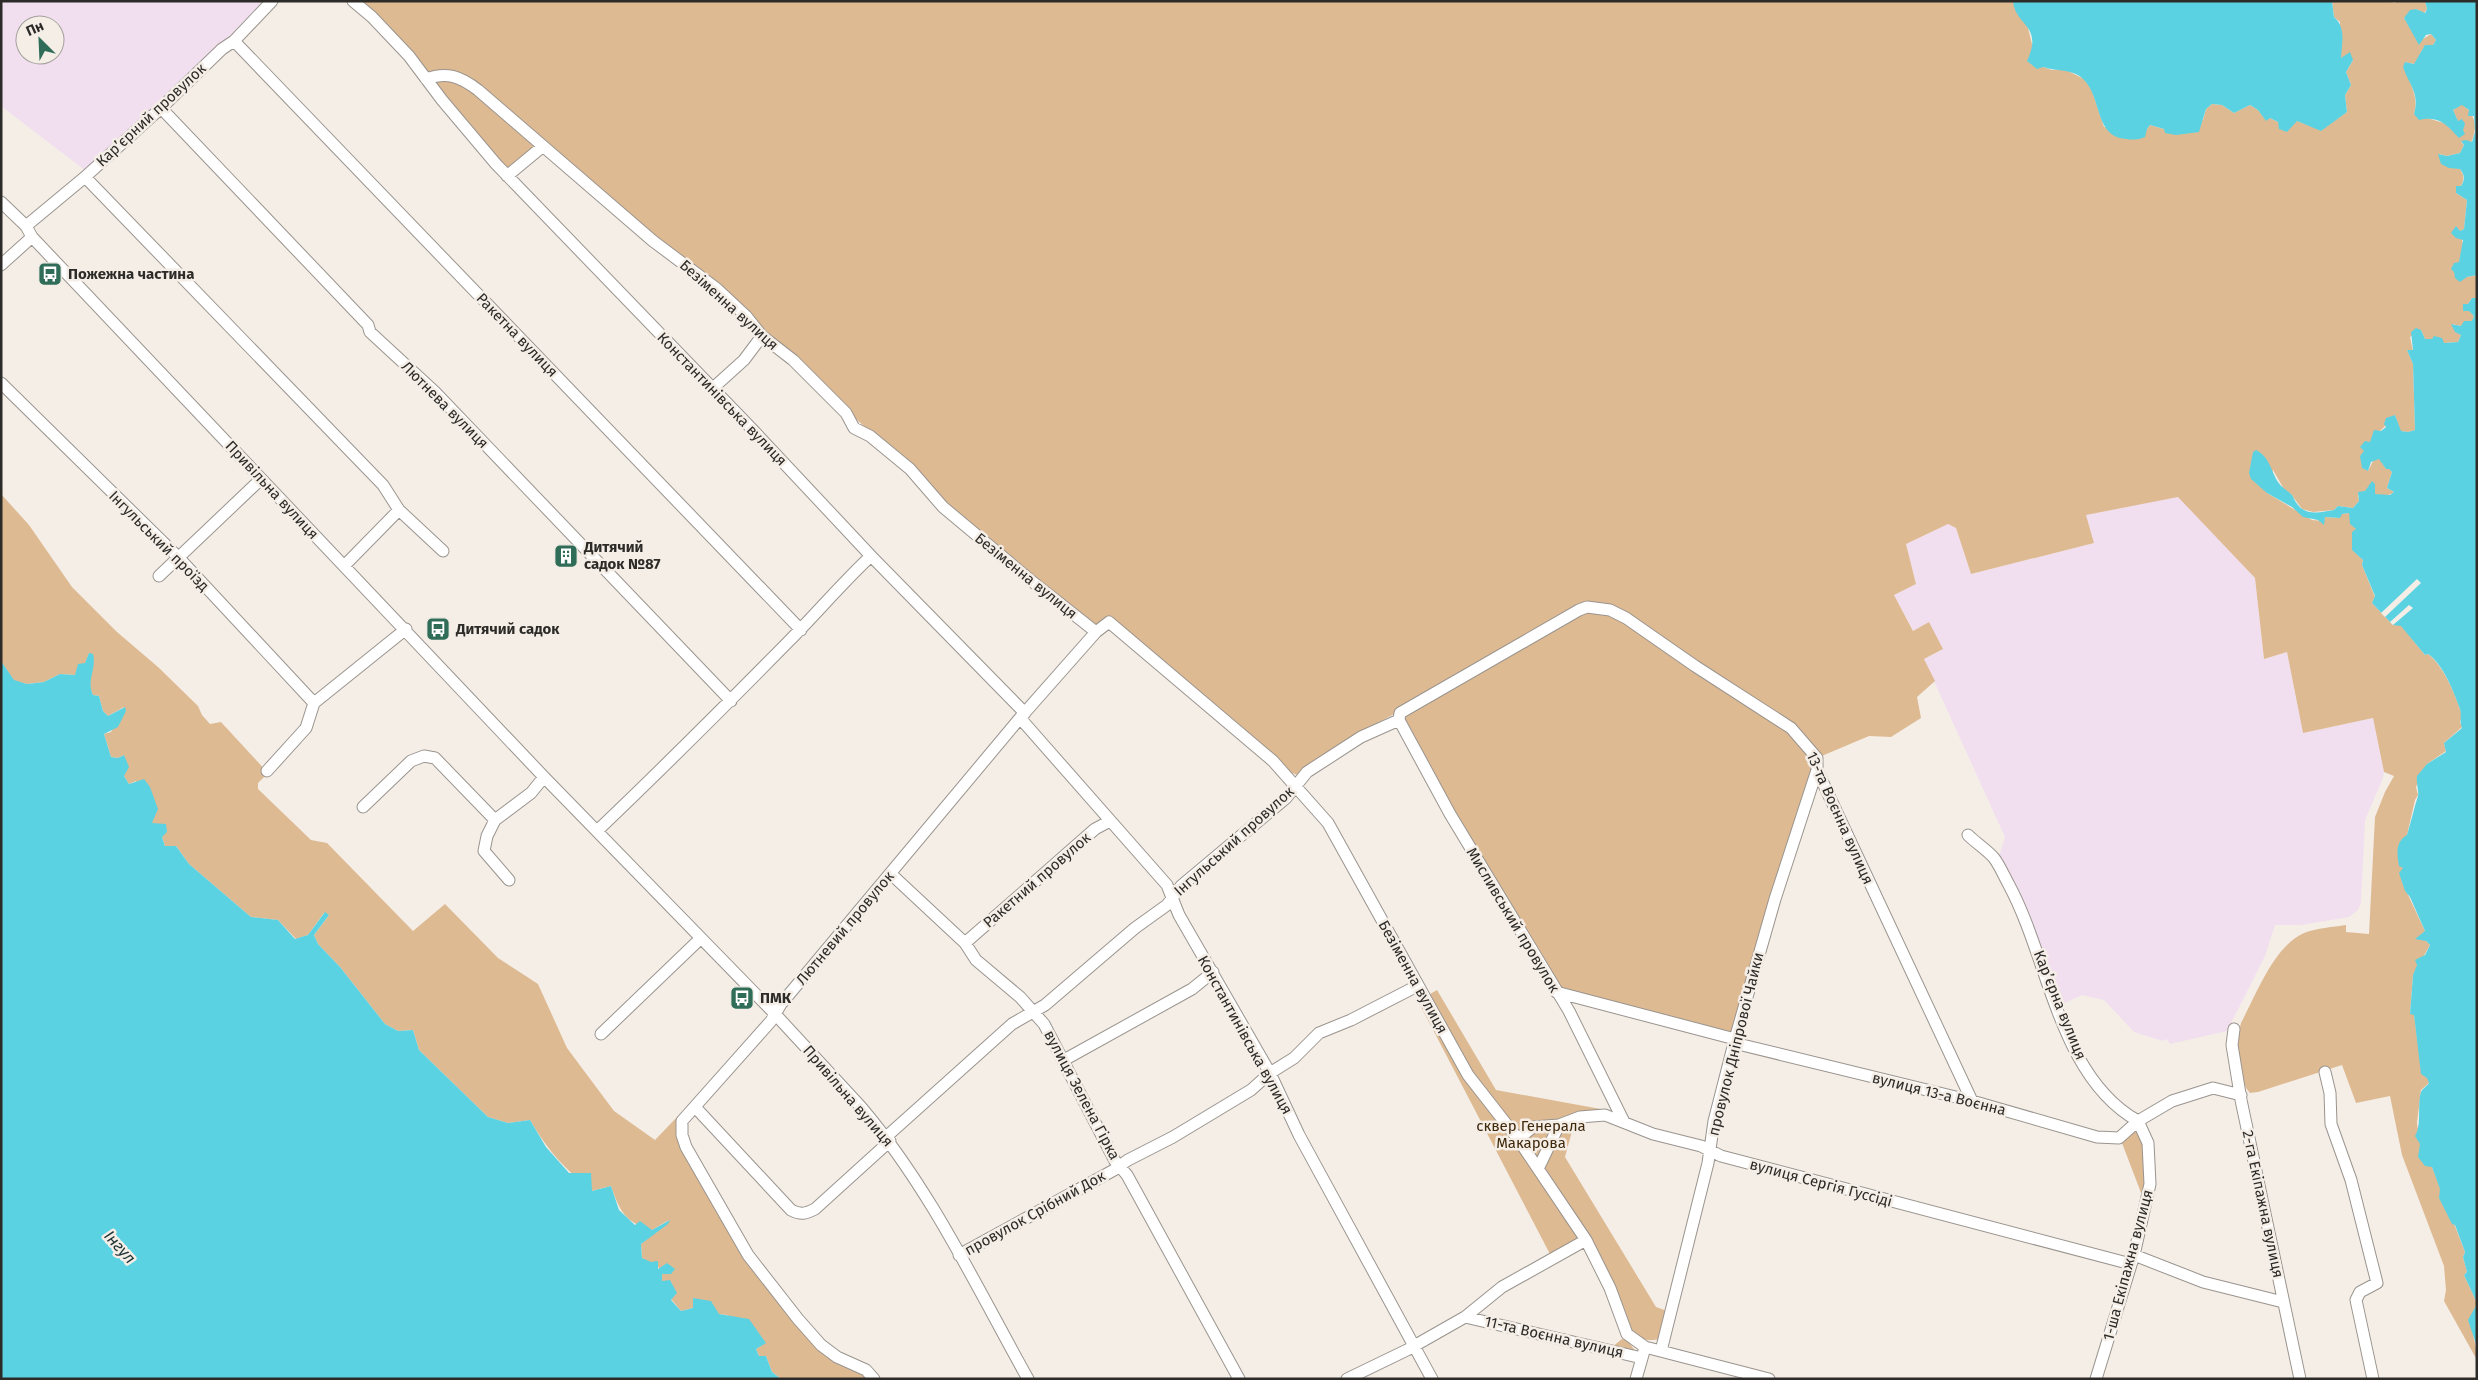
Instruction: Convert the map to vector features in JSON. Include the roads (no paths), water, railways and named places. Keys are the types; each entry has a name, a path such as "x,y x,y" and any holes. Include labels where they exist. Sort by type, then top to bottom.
{"street":[{"name":"Карʼєрний провулок","path":"26,226 85,177 161,108 222,49 234,41 272,1"},
{"path":"353,1 384,28 426,79"},
{"name":"Ракетна вулиця","path":"234,41 801,630"},
{"name":"Безіменна вулиця","path":"426,79 437,74 446,74 466,81 652,241 717,289 746,316 762,336 793,360 846,413 854,428 870,436 910,469 943,507 1096,632"},
{"name":"Константинівська вулиця","path":"426,79 507,176 713,388 1022,716 1110,821 1167,885 1179,915 1270,1073 1299,1135 1432,1379"},
{"name":"Лютнева вулиця","path":"161,108 368,325 370,332 435,392 731,700"},
{"path":"507,176 542,146"},
{"path":"85,177 383,485 400,510 443,551"},
{"name":"Привільна вулиця","path":"1,202 26,226 32,237 406,629 544,777 775,1014 888,1139 922,1190 1028,1379"},
{"path":"1,265 32,237"},
{"path":"713,388 744,360 762,336"},
{"name":"Інгульський проїзд","path":"1,383 178,557 314,704"},
{"path":"159,576 261,479"},
{"path":"344,566 400,510"},
{"path":"597,831 801,630 846,579 871,556"},
{"name":"Інгульський провулок","path":"695,1107 791,1210 799,1214 815,1209 1012,1024 1045,1004 1135,928 1167,905 1181,886 1286,798 1307,772 1360,737 1399,720 1400,713 1534,635 1587,607"},
{"name":"13-та Воєнна вулиця","path":"1587,607 1610,610 1626,618 1695,666 1791,728 1817,758 1817,770 1972,1101"},
{"name":"Безіменна вулиця","path":"1109,622 1274,761 1328,823 1468,1075 1518,1139 1586,1240 1610,1288 1627,1334 1643,1353"},
{"name":"Лютневий провулок","path":"874,1379 866,1370 837,1357 821,1345 748,1255 686,1147 682,1134 682,1121 775,1014 781,1004 1022,716 1096,632 1109,622"},
{"path":"267,771 306,728 314,704 406,629"},
{"name":"Мисливський провулок","path":"1399,720 1450,814 1573,1020 1624,1122"},
{"path":"363,807 411,761 424,756 435,758 495,820"},
{"name":"провулок Дніпрової Чайки","path":"1661,1351 1710,1151 1714,1121 1734,1041 1775,899 1817,770"},
{"path":"509,880 484,851 487,836 495,820 531,793 544,777"},
{"name":"Ракетний провулок","path":"965,943 1095,829 1110,821"},
{"name":"Карʼєрна вулиця","path":"1968,835 1994,858 2022,910 2078,1056 2100,1088 2120,1111 2138,1121"},
{"name":"вулиця Зелена Гірка","path":"891,874 965,943 976,960 1015,992 1044,1024 1120,1166 1127,1175 1239,1379"},
{"path":"601,1034 700,939"},
{"path":"1064,1060 1192,989 1213,972"},
{"name":"провулок Срібний Док","path":"959,1255 1173,1137 1251,1090 1270,1073 1294,1058 1320,1033 1351,1020 1417,986"},
{"name":"вулиця 13-а Воєнна","path":"1556,992 1734,1041 1972,1101 2097,1137 2119,1138 2138,1121"},
{"name":"2-га Екіпажна вулиця","path":"2234,1028 2232,1045 2241,1095 2300,1379"},
{"path":"2325,1072 2330,1093 2331,1124 2351,1180 2377,1283 2360,1292 2356,1300 2373,1379"},
{"path":"2138,1121 2172,1101 2213,1088 2241,1095"},
{"name":"вулиця Сергія Гуссіді","path":"1518,1139 1533,1127 1559,1125 1580,1117 1606,1115 1653,1134 1701,1146 1721,1156 2132,1260 2203,1282 2283,1302"},
{"name":"1-ша Екіпажна вулиця","path":"2096,1379 2145,1211 2150,1170 2148,1143 2138,1121"},
{"path":"1538,1169 1559,1125"},
{"name":"11-та Воєнна вулиця","path":"1347,1379 1414,1346 1465,1317 1502,1287 1586,1240"},
{"name":"11-та Воєнна вулиця","path":"1465,1317 1643,1353 1661,1351 1769,1379"},
{"path":"1636,1379 1643,1353"}],"water":[{"path":"2013,1 2332,1 2334,17 2342,30 2341,58 2350,52 2353,60 2346,72 2351,85 2345,95 2347,112 2321,131 2297,121 2287,132 2279,129 2278,122 2270,118 2266,121 2258,110 2250,105 2234,113 2222,105 2212,104 2206,109 2199,132 2176,135 2165,133 2164,129 2150,125 2145,137 2131,140 2116,137 2104,125 2090,89 2081,77 2071,72 2043,67 2037,69 2027,61 2031,49 2031,33 2018,16"},
{"path":"2425,1 2477,1 2477,275 2467,277 2460,282 2455,278 2454,272 2451,269 2454,263 2459,262 2463,240 2456,238 2451,233 2456,226 2460,231 2464,229 2467,200 2456,193 2456,186 2461,186 2464,176 2460,169 2449,168 2441,164 2438,154 2447,156 2460,153 2464,145 2461,141 2472,142 2475,132 2474,116 2468,116 2469,110 2462,105 2453,110 2458,121 2462,119 2465,124 2463,130 2465,134 2459,138 2442,122 2432,119 2419,120 2414,114 2415,94 2403,67 2405,62 2414,64 2425,45 2433,45 2436,40 2431,34 2426,35 2419,45 2404,18 2410,10 2416,9 2425,13 2427,9"},
{"path":"2472,298 2477,298 2477,1303 2464,1275 2467,1272 2463,1257 2465,1252 2455,1225 2452,1224 2439,1198 2440,1189 2432,1167 2425,1166 2418,1157 2420,1144 2415,1136 2418,1127 2420,1097 2422,1091 2429,1083 2427,1078 2421,1074 2414,1015 2410,1014 2413,975 2417,965 2415,960 2425,955 2430,945 2426,941 2415,939 2425,931 2410,897 2405,891 2399,873 2403,868 2399,866 2397,853 2400,841 2407,835 2418,796 2417,776 2427,764 2446,752 2444,743 2462,728 2460,709 2451,687 2438,664 2428,654 2425,655 2401,626 2393,625 2372,603 2375,596 2362,565 2363,560 2352,550 2352,532 2356,529 2350,524 2349,513 2342,514 2340,518 2325,517 2324,525 2318,520 2303,517 2292,507 2267,493 2251,479 2249,473 2253,452 2256,450 2264,456 2280,484 2292,495 2296,503 2305,511 2310,512 2334,510 2338,506 2353,508 2359,501 2358,492 2365,491 2372,481 2375,484 2375,494 2390,495 2394,492 2387,488 2392,472 2386,469 2379,459 2371,462 2368,471 2362,468 2360,456 2364,451 2360,447 2365,441 2370,442 2374,430 2381,431 2386,427 2384,424 2386,418 2395,415 2401,431 2415,430 2413,364 2407,350 2413,350 2411,332 2416,328 2421,330 2425,339 2432,339 2434,336 2442,338 2444,343 2458,342 2461,335 2455,332 2451,324 2461,326 2464,321 2472,321 2474,316 2469,311 2463,311 2463,304 2468,304"},
{"name":"Інгул","path":"89,653 93,654 94,659 91,690 93,695 99,696 103,711 108,716 125,707 126,711 118,727 104,734 111,757 118,758 124,755 129,767 124,776 129,784 144,779 150,787 158,809 152,823 166,824 167,832 162,837 165,846 176,846 189,864 251,917 278,920 295,939 308,935 325,912 329,915 314,935 318,944 340,967 385,1024 398,1031 413,1030 419,1050 488,1117 508,1123 530,1120 546,1147 569,1173 591,1173 592,1191 611,1186 619,1210 635,1225 640,1221 652,1230 670,1220 668,1224 641,1244 642,1258 651,1262 658,1261 658,1269 667,1263 675,1269 671,1274 662,1274 662,1281 670,1280 677,1293 671,1300 681,1311 693,1308 693,1298 711,1301 719,1314 749,1319 766,1343 756,1349 759,1356 766,1356 772,1372 781,1379 1,1379 1,661 14,680 27,684 44,682 60,674 75,675 78,664 85,663"},
{"path":"2477,1304 2477,1347 2468,1320"}],"place":[{"name":"Пожежна частина","path":"50,274"},
{"name":"Дитячий садок №87","path":"566,556"},
{"name":"Дитячий садок","path":"438,629"},
{"name":"ПМК","path":"742,998"}],"park label":[{"name":"сквер Генерала Макарова","path":"1531,1134"}]}
